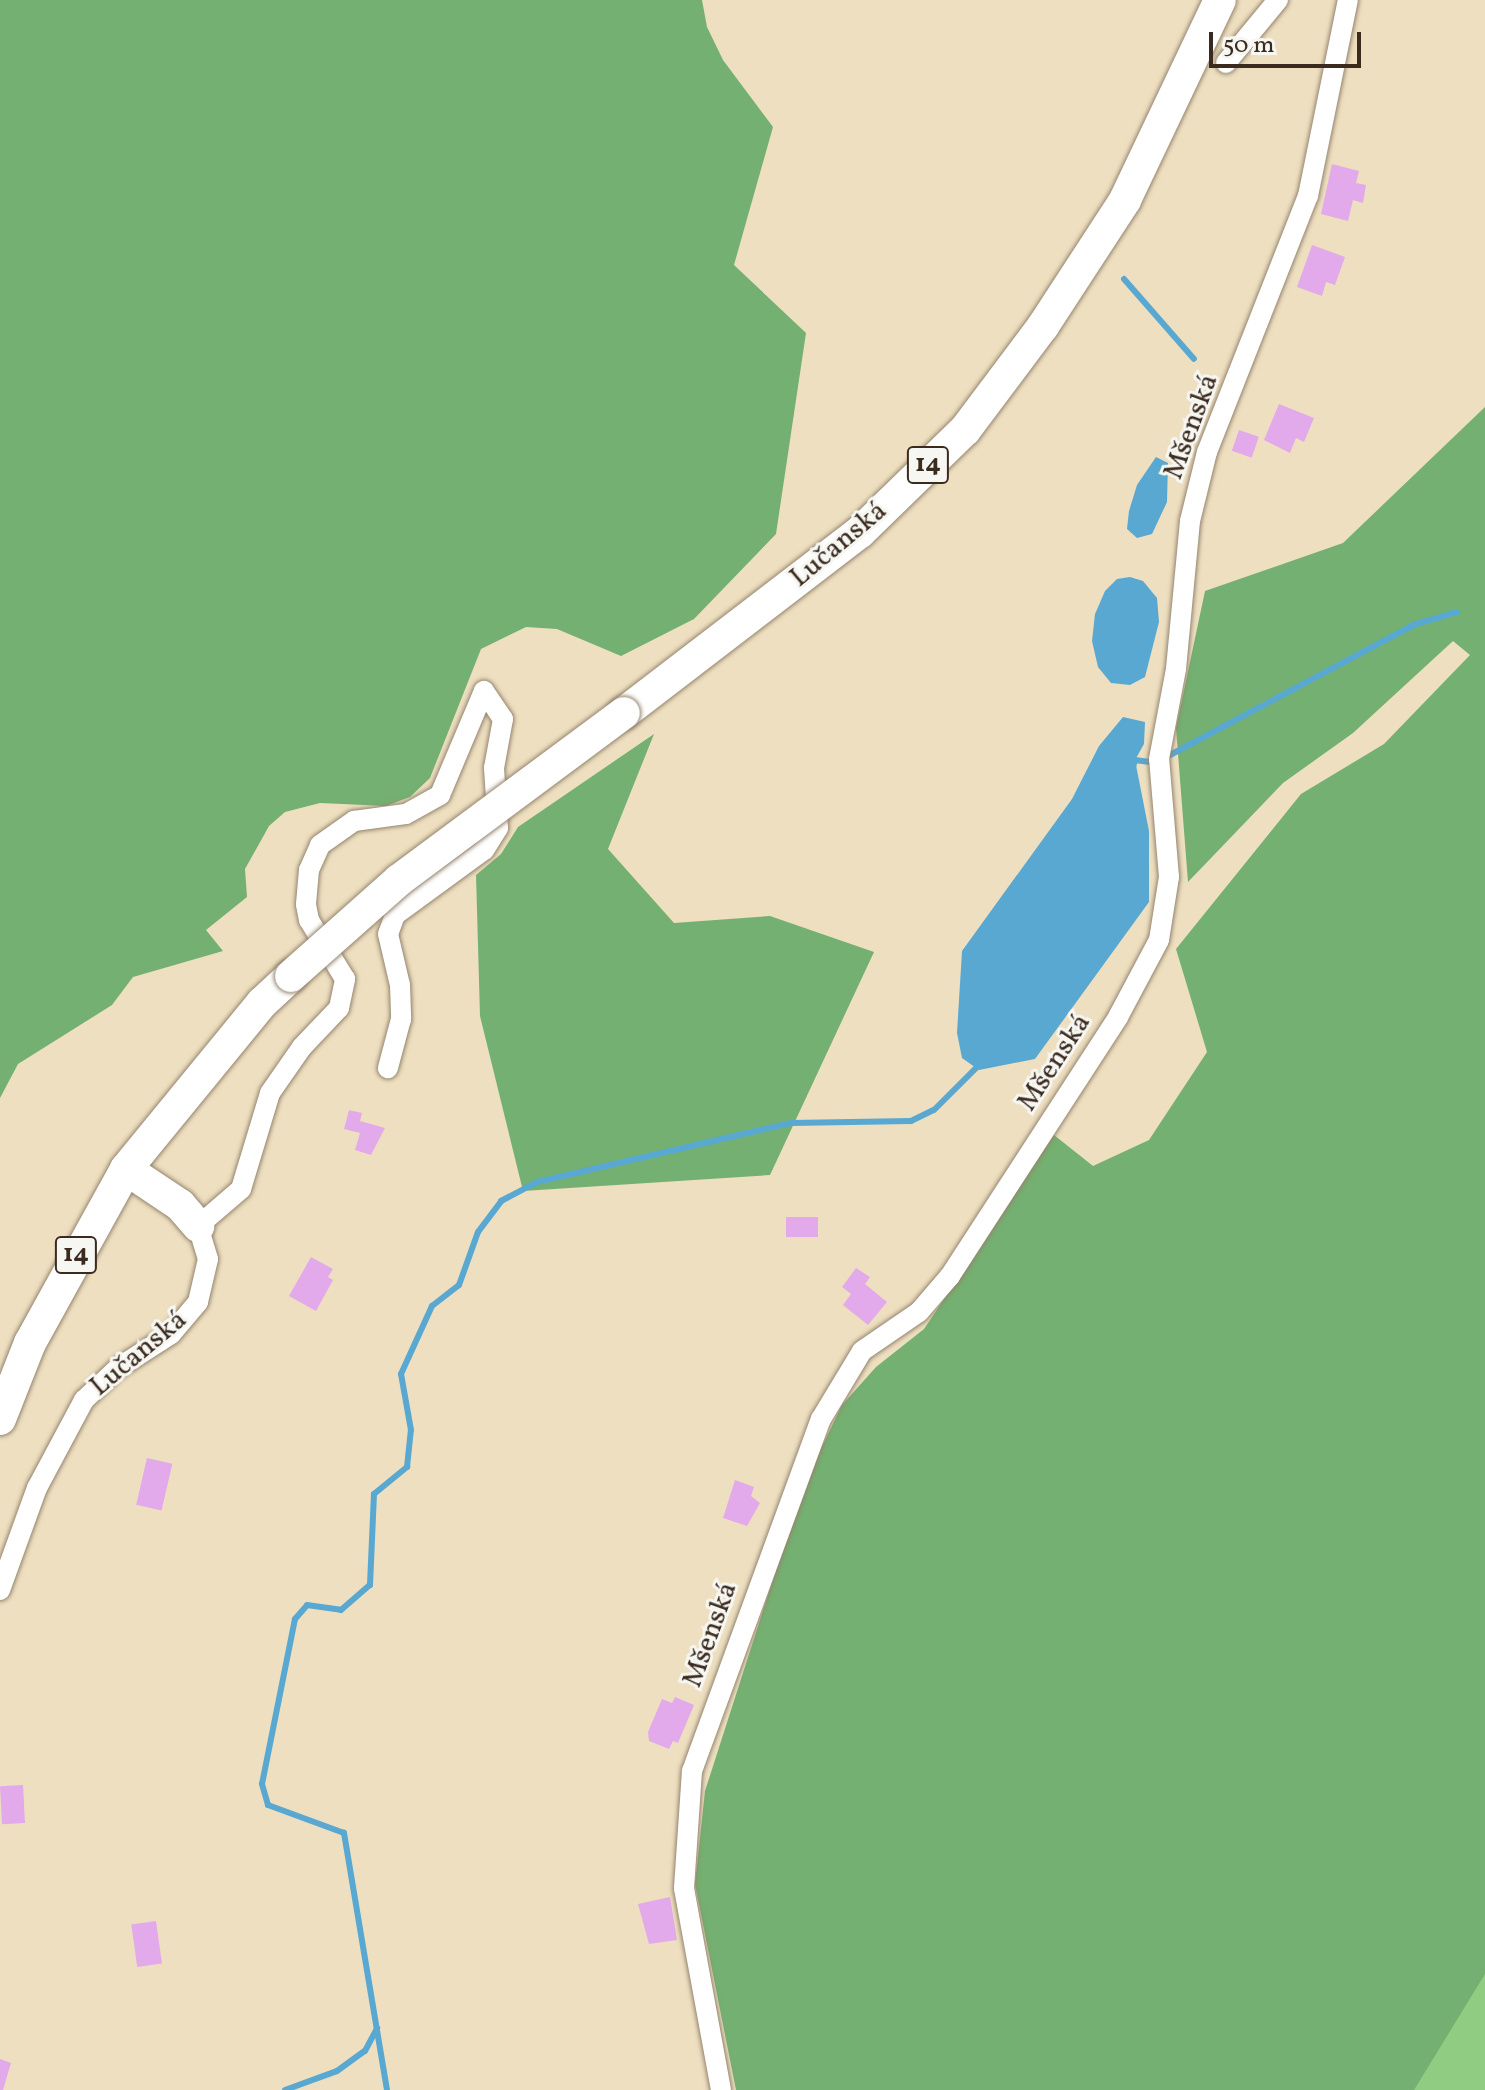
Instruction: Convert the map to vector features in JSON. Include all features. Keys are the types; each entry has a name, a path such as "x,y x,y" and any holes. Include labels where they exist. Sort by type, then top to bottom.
{"main road":[{"name":"Lučanská","path":"126,1169 262,1003 399,880 860,532 965,430 1088,261 1155,146 1220,0"},
{"path":"126,1169 180,1205 198,1226"},
{"name":"14","path":"0,1419 30,1343 126,1169"}],"street":[{"path":"1226,63 1278,0"},
{"name":"Mšenská","path":"721,2090 684,1888 692,1771 821,1419 862,1351 919,1312 950,1276 1118,1017 1159,940 1169,877 1159,759 1176,669 1190,521 1207,452 1308,196 1348,0"},
{"path":"198,1226 241,1189 270,1093 302,1047 339,1008 345,993 341,966 319,936 306,904 309,870 320,845 354,821 406,814 440,795 484,691 503,719 494,768 498,828 484,850 395,915 388,934 400,985 401,1019 388,1068"},
{"name":"Lučanská","path":"0,1590 37,1488 67,1424 98,1385 171,1334 198,1302 208,1259 198,1226"}],"green space":[{"path":"0,0 702,0 707,27 723,60 773,127 734,265 806,333 776,534 694,619 621,656 557,629 526,627 481,649 430,778 410,797 386,806 320,803 285,812 269,826 245,869 247,897 206,930 223,951 133,977 112,1005 18,1064 0,1098"},
{"path":"1485,407 1485,1974 1414,2090 736,2090 695,1884 705,1791 803,1486 842,1405 876,1367 924,1329 1054,1135 1093,1166 1149,1140 1207,1052 1176,949 1301,794 1384,744 1470,655 1453,641 1353,733 1283,783 1188,882 1176,728 1205,591 1343,543"},
{"path":"654,734 608,849 674,923 770,916 874,952 770,1175 523,1191 480,1016 476,875 501,854 518,827"},
{"path":"1485,1931 1485,2090 1366,2090"}],"water":[{"path":"1156,457 1168,463 1167,502 1152,534 1137,538 1127,529 1129,511 1137,485"},
{"path":"1130,577 1143,581 1157,598 1159,622 1145,677 1130,685 1111,683 1098,667 1092,641 1095,614 1105,591 1117,579"},
{"path":"1123,717 1145,722 1144,744 1135,760 1149,831 1149,902 1035,1059 979,1070 962,1058 957,1033 962,951 1072,799 1099,746"}],"building":[{"path":"1332,164 1359,171 1356,183 1366,185 1363,203 1353,200 1348,221 1321,214"},
{"path":"1312,245 1345,257 1335,285 1326,282 1322,296 1297,287"},
{"path":"1279,404 1314,418 1304,442 1296,438 1290,453 1264,440"},
{"path":"1239,430 1259,437 1252,458 1232,451"},
{"path":"349,1110 362,1113 360,1121 385,1128 371,1155 355,1150 360,1133 344,1129"},
{"path":"786,1217 818,1217 818,1237 786,1237"},
{"path":"311,1257 333,1269 328,1277 333,1280 316,1311 289,1296"},
{"path":"856,1268 870,1277 865,1284 887,1302 868,1325 843,1305 851,1294 842,1287"},
{"path":"147,1458 172,1464 162,1511 136,1505"},
{"path":"735,1480 754,1487 751,1496 760,1503 747,1526 723,1518"},
{"path":"675,1697 694,1705 678,1743 673,1741 669,1749 649,1741 648,1732 662,1699 672,1703"},
{"path":"23,1785 25,1823 2,1824 0,1786"},
{"path":"670,1897 677,1940 649,1944 638,1904"},
{"path":"156,1921 162,1964 137,1967 131,1924"},
{"path":"0,2059 11,2063 3,2090 0,2090"}],"waterway":[{"path":"1124,279 1194,359"},
{"path":"1170,755 1413,625 1457,612"},
{"path":"1133,767 1135,760 1150,762"},
{"path":"387,2090 344,1833 268,1805 262,1784 295,1619 307,1605 341,1610 370,1585 374,1494 407,1467 411,1430 401,1374 432,1306 459,1285 478,1232 501,1201 537,1182 791,1123 911,1121 934,1110 981,1063"},
{"path":"285,2090 337,2071 365,2051 377,2028"}]}
